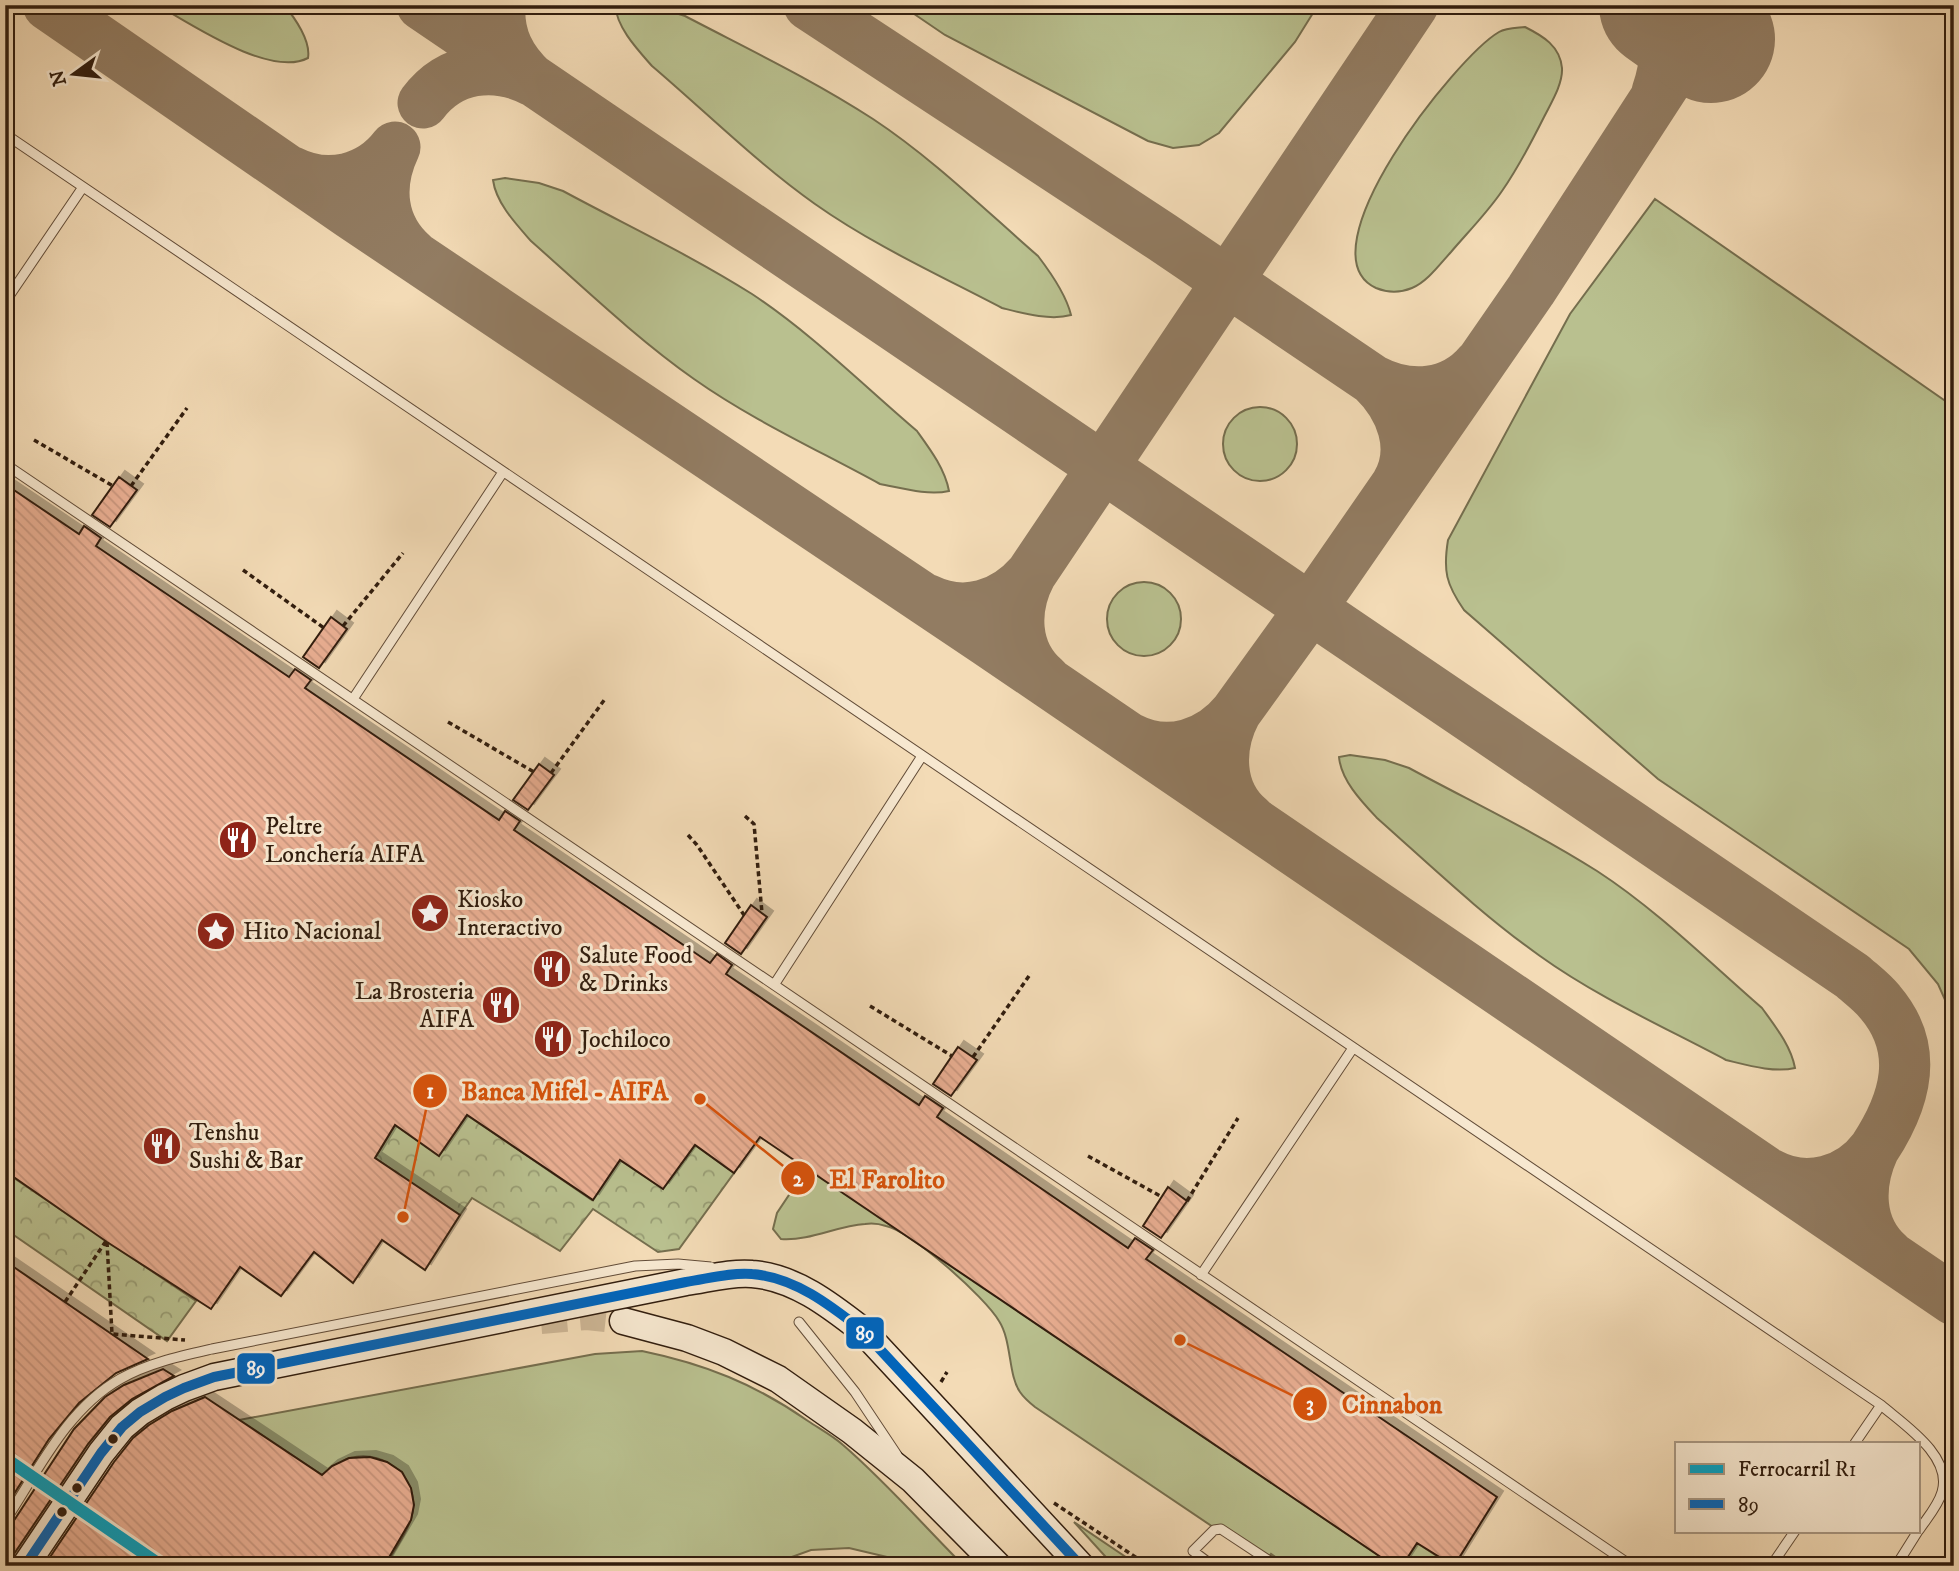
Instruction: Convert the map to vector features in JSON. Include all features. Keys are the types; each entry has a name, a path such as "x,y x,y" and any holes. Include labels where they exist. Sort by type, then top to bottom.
{"main road":[{"path":"25,1566 101,1453 122,1427 140,1412 184,1388 228,1374 686,1282 750,1273 800,1288 829,1304 862,1331 1081,1566"},
{"path":"623,1321 724,1352 779,1379 914,1480 998,1566"}],"lane":[{"path":"5,134 1881,1405 1934,1454 1943,1475 1943,1488 1938,1501 1920,1527"},
{"path":"5,302 83,187"},
{"path":"5,464 1632,1566"},
{"path":"353,699 503,472"},
{"path":"774,985 922,756"},
{"path":"1201,1275 1353,1048"},
{"path":"5,1521 69,1421 96,1395 121,1378 176,1357 635,1266 678,1264 750,1273"},
{"path":"799,1322 855,1392 914,1480"},
{"path":"1856,1442 1881,1405"},
{"path":"1213,1566 1193,1551 1213,1530 1221,1530 1277,1566"},
{"path":"1771,1566 1794,1532"},
{"path":"1895,1565 1917,1532"}],"path":[{"path":"131,486 187,408"},
{"path":"34,440 113,486"},
{"path":"343,626 403,553"},
{"path":"243,569 324,628"},
{"path":"551,773 605,699"},
{"path":"447,722 534,772"},
{"path":"745,816 754,824 762,913"},
{"path":"688,835 744,915"},
{"path":"973,1057 1031,973"},
{"path":"870,1006 952,1056"},
{"path":"1187,1201 1238,1118"},
{"path":"1088,1156 1162,1197"},
{"path":"5,1183 11,1175"},
{"path":"65,1302 106,1241 112,1334 194,1341"}],"green space":[{"path":"157,5 284,5 305,37 308,58 292,62 273,61 252,55"},
{"path":"615,5 660,8 685,16 804,78 873,119 937,167 1038,256 1062,292 1071,315 1045,317 1002,308 837,219 752,154 652,66 624,30"},
{"path":"901,5 1318,5 1295,42 1219,133 1199,145 1173,148 1148,141 945,35"},
{"path":"1525,27 1544,38 1554,48 1561,60 1562,74 1553,100 1519,164 1490,207 1428,277 1403,291 1390,292 1376,288 1358,268 1357,237 1370,198 1393,156 1421,115 1478,49 1499,32"},
{"path":"505,178 539,183 563,191 706,267 774,309 816,342 917,431 941,467 949,491 923,492 880,484 762,421 694,379 631,330 531,241 498,197 493,180"},
{"path":"1655,199 1954,407 1954,1020 1938,984 1909,949 1658,779 1464,610 1447,577 1448,540 1570,314"},
{"path":"1260,407 1281,413 1291,423 1297,444 1291,465 1281,475 1260,481 1239,475 1229,465 1223,444 1229,423 1239,413"},
{"path":"1144,582 1158,585 1170,593 1178,605 1181,619 1178,633 1170,645 1158,653 1144,656 1130,653 1118,645 1110,633 1107,619 1110,605 1118,593 1130,585"},
{"path":"1350,755 1385,760 1409,768 1551,844 1619,886 1662,919 1762,1008 1786,1044 1795,1068 1769,1069 1726,1060 1608,998 1540,956 1477,907 1377,818 1353,790 1344,774 1339,757"},
{"path":"467,1115 592,1200 620,1160 663,1189 695,1145 734,1173 679,1249 658,1252 593,1209 560,1251 472,1198 460,1215 375,1158 395,1125 439,1155"},
{"path":"807,1168 1394,1566 1288,1566 1271,1554 1265,1562 1035,1407 1016,1385 1003,1329 991,1310 947,1267 898,1231 884,1225 867,1224 803,1238 781,1239 773,1229 777,1213"},
{"path":"5,1172 196,1301 167,1341 5,1229"},
{"path":"642,1351 687,1362 729,1377 769,1396 831,1436 874,1474 964,1566 907,1566 887,1557 849,1548 811,1550 767,1566 402,1566 390,1558 409,1524 413,1505 412,1492 399,1471 389,1463 364,1456 346,1459 322,1475 239,1420 595,1354"},
{"path":"1074,1522 1139,1566 1114,1566"},
{"path":"1417,1543 1452,1566 1402,1566"}],"building":[{"path":"119,477 137,490 110,527 92,515"},
{"path":"5,484 79,534 84,526 101,538 96,546 289,677 295,669 311,680 305,688 499,820 505,811 520,821 514,830 710,963 717,954 732,965 726,974 919,1105 925,1096 943,1108 937,1117 1128,1248 1135,1238 1153,1250 1146,1259 1497,1497 1454,1566 1417,1543 1402,1566 1394,1566 760,1137 734,1173 695,1145 663,1189 620,1160 593,1200 467,1115 439,1156 395,1125 375,1158 460,1215 425,1270 382,1240 353,1283 314,1252 281,1296 240,1267 211,1309 107,1242 5,1171"},
{"path":"331,617 347,629 319,668 303,657"},
{"path":"539,764 554,775 528,810 513,800"},
{"path":"751,905 767,917 741,954 725,943"},
{"path":"958,1047 977,1060 951,1096 933,1084"},
{"path":"1168,1187 1187,1201 1161,1238 1143,1226"},
{"path":"5,1261 148,1359 116,1373 79,1403 49,1439 5,1508"},
{"path":"163,1369 174,1376 132,1399 110,1417 88,1444 12,1557 9,1566 5,1566 5,1528 11,1525 74,1429 105,1397 124,1385"},
{"path":"205,1397 322,1475 332,1466 349,1458 370,1457 387,1462 402,1472 411,1488 414,1505 411,1520 384,1566 44,1566 133,1438 172,1411"}],"taxiway":[{"path":"48,5 351,214 987,641 1954,1300"},
{"path":"422,5 1852,976 1877,998 1893,1020 1901,1039 1904,1057 1904,1076 1894,1113 1874,1149"},
{"path":"423,103 446,82 474,71 503,71 533,81 518,65 507,47 501,27 500,5"},
{"path":"809,5 1162,237 1373,380"},
{"path":"1031,574 1413,5"},
{"path":"1652,5 1661,27 1665,48 1657,92"},
{"path":"1236,712 1531,290 1716,5"},
{"path":"290,171 319,180 347,178 373,167 395,147 386,176 385,204 394,231 413,255"},
{"path":"1396,485 1406,457 1403,429 1392,403 1373,380 1401,390 1429,391 1456,383 1479,364"},
{"path":"926,599 955,607 983,605 1009,594 1031,574 1021,601 1019,629 1027,656 1045,679"},
{"path":"1130,738 1159,747 1188,744 1214,732 1236,712 1226,739 1224,768 1231,796 1250,819"},
{"path":"1770,1174 1798,1183 1827,1181 1853,1169 1874,1149 1865,1176 1864,1205 1871,1232 1889,1255"}],"runway":[{"path":"1663,5 1711,39"}],"tunnel":[{"path":"541,1321 587,1317 623,1321"}],"rail line":[{"name":"R1","path":"5,1458 162,1566"}],"transit line":[{"name":"89","path":"25,1566 101,1453 122,1427 140,1412 184,1388 214,1377 686,1282 744,1274 767,1276 797,1286 862,1330 1081,1566"}],"place":[{"name":"Peltre Lonchería AIFA","path":"238,840"},
{"name":"Kiosko Interactivo","path":"430,913"},
{"name":"Hito Nacional","path":"216,931"},
{"name":"Salute Food & Drinks","path":"552,969"},
{"name":"La Brosteria AIFA","path":"501,1005"},
{"name":"Jochiloco","path":"553,1039"},
{"name":"El Farolito","path":"700,1099"},
{"name":"Tenshu Sushi & Bar","path":"162,1146"},
{"name":"Banca Mifel - AIFA","path":"403,1217"},
{"name":"Cinnabon","path":"1180,1340"}]}
